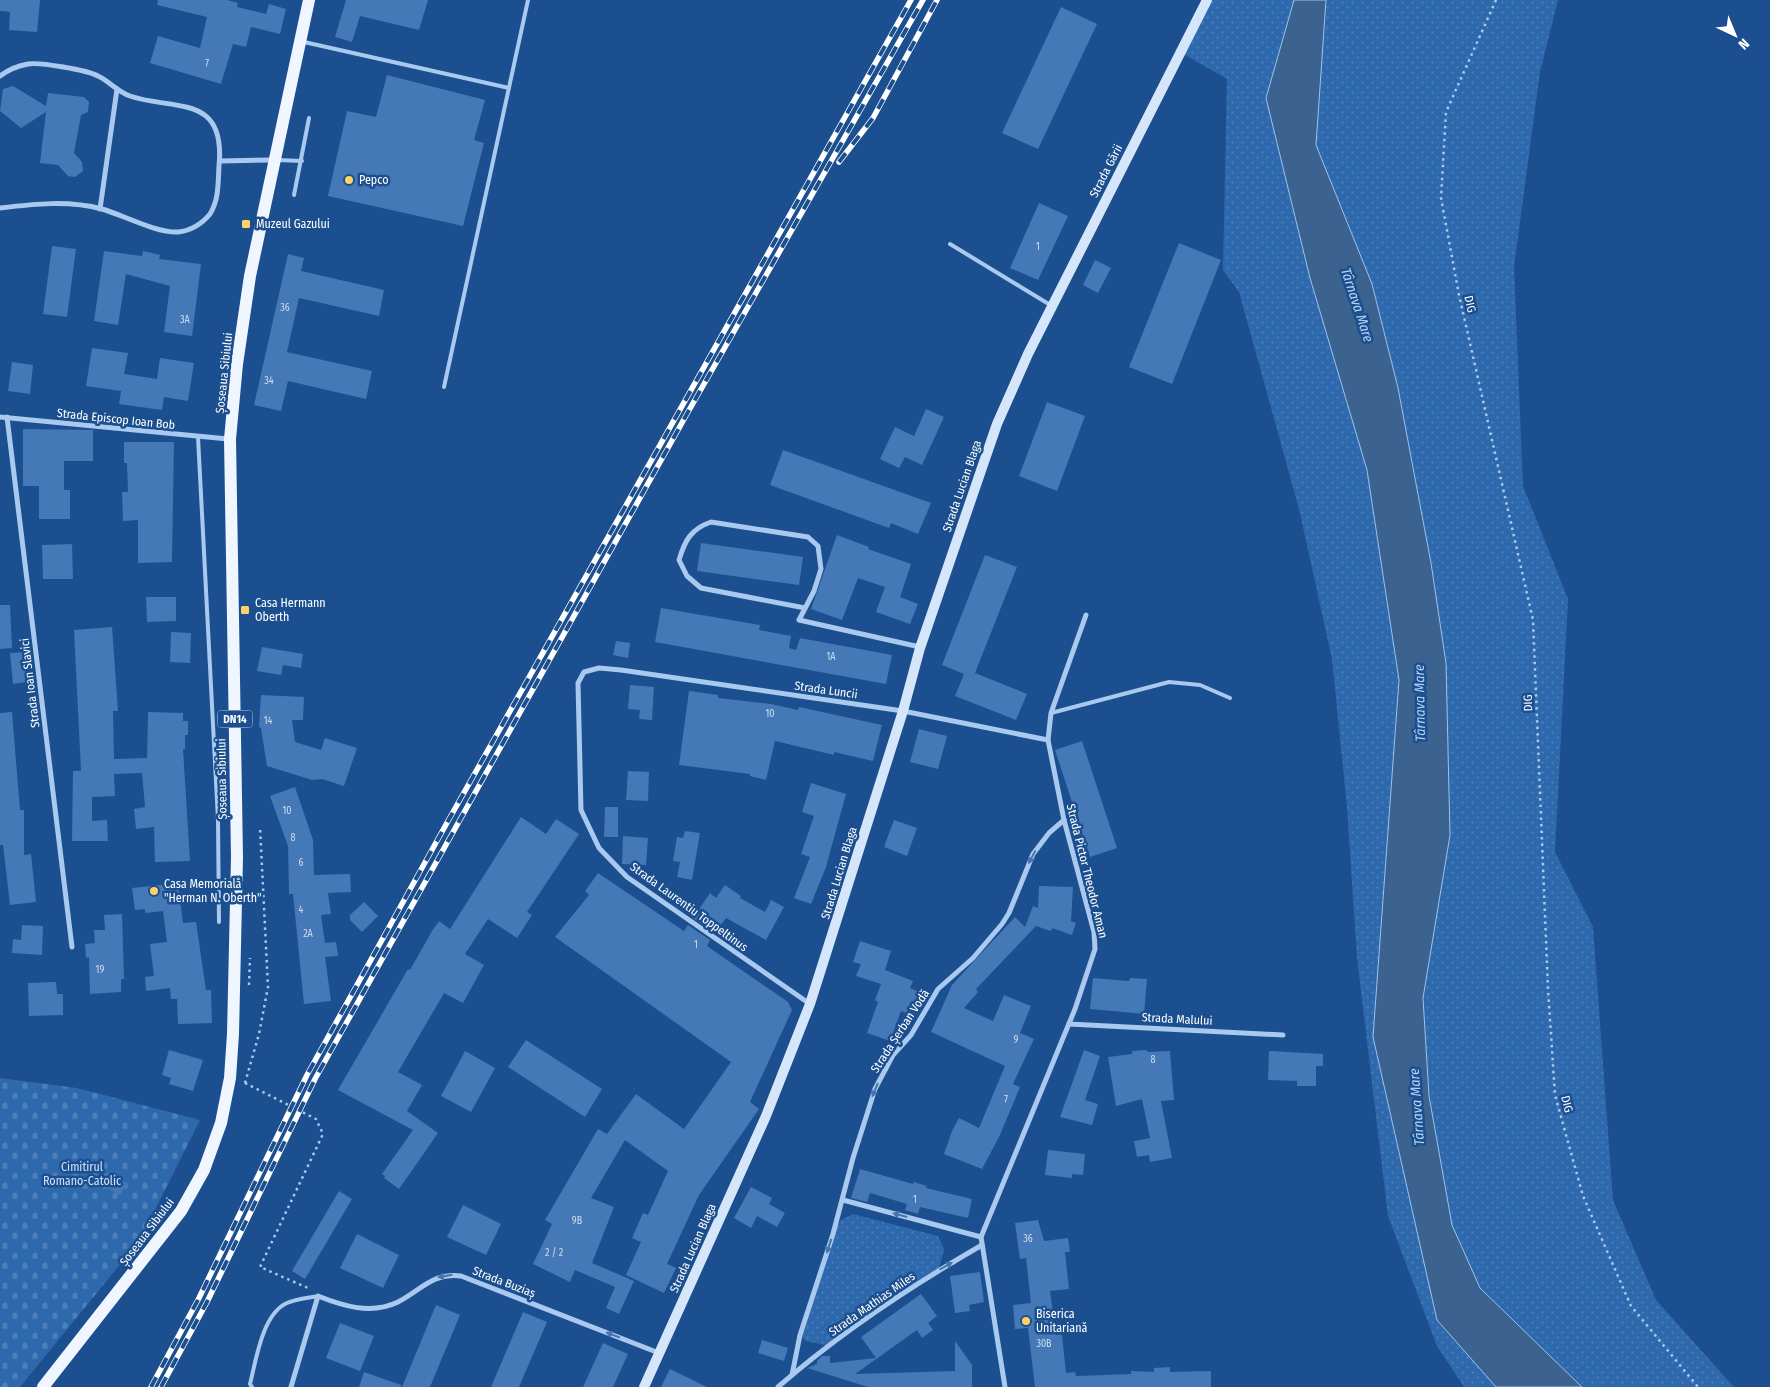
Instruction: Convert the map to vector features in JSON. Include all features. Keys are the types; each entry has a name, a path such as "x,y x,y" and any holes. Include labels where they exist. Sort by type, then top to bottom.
{"main road":[{"name":"Șoseaua Sibiului","path":"43,1387 181,1211 204,1170 221,1123 230,1078 233,1034 237,857 230,438 237,364 250,276 309,0"}],"street":[{"name":"Strada Gării","path":"1028,354 1207,0"},
{"path":"0,76 16,67 30,64 90,72 129,96 189,106 203,114 216,132 220,161 213,207 203,221 187,230 168,232 100,209 53,202 0,208"},
{"path":"100,209 117,89"},
{"path":"220,161 274,160"},
{"name":"Strada Lucian Blaga","path":"644,1387 766,1116 810,1004 903,711 920,648 997,424 1028,354"},
{"name":"Strada Episcop Ioan Bob","path":"0,417 198,437 230,438"},
{"name":"Strada Ioan Slavici","path":"7,418 72,947"},
{"path":"805,608 701,588 688,576 679,560 685,540 697,527 711,522 808,537 818,546 821,569 814,591 799,620 920,648"},
{"name":"Strada Pictor Theodor Aman","path":"981,1237 1069,1024 1095,949 1094,932 1064,820 1048,740 1050,713 1086,615"},
{"name":"Strada Luncii","path":"599,668 903,711 1048,740"},
{"name":"Strada Laurentiu Toppeltinus","path":"599,668 584,672 578,683 581,810 599,848 627,877 810,1004"},
{"name":"Strada Șerban Vodă","path":"792,1375 800,1335 843,1200 853,1158 875,1089 893,1055 911,1035 938,990 994,936 1009,913 1033,854 1064,820"},
{"name":"Strada Malului","path":"1069,1024 1283,1035"},
{"path":"843,1200 981,1237 1005,1387"},
{"name":"Strada Mathias Miles","path":"778,1387 829,1346 939,1270 982,1245"},
{"name":"Strada Buziaș","path":"318,1296 343,1306 382,1307 398,1302 433,1279 448,1274 461,1276 659,1353"},
{"path":"291,1387 318,1296"}],"lane":[{"path":"444,386 528,0"},
{"path":"299,41 509,88"},
{"path":"294,195 309,118"},
{"path":"274,160 302,161"},
{"path":"950,244 1052,306"},
{"path":"198,437 218,820 219,922"},
{"path":"1050,713 1169,682 1200,685 1230,698"},
{"path":"252,1387 250,1384 262,1336 274,1312 286,1304 318,1296"}],"path":[{"name":"DIG","path":"1496,0 1446,112 1441,198 1459,295 1533,620 1548,979 1555,1095 1583,1196 1630,1306 1698,1387"},
{"path":"260,827 268,987 259,1034 245,1082 316,1119 323,1134 260,1267 282,1279 314,1291"}],"green space":[{"path":"1207,0 1294,0 1266,98 1367,470 1399,680 1373,1037 1437,1320 1496,1387 1464,1387 1437,1346 1388,1216 1357,958 1347,807 1332,659 1299,509 1239,292 1223,270 1227,79 1180,52"},
{"path":"1326,0 1558,0 1540,72 1514,267 1523,486 1568,599 1555,852 1593,927 1613,1200 1656,1300 1734,1387 1582,1387 1480,1288 1452,1225 1429,1096 1423,998 1450,835 1446,663 1431,563 1398,388 1372,284 1316,145"},
{"name":"Cimitirul Romano-Catolic","path":"0,1078 77,1088 200,1120 140,1240 20,1387 0,1387"},
{"path":"853,1214 938,1236 944,1249 939,1270 829,1346 806,1341 800,1335 833,1234 840,1221"}],"water":[{"name":"Târnava Mare","path":"1294,0 1326,0 1316,145 1372,284 1398,388 1431,563 1446,663 1450,835 1423,998 1429,1096 1452,1225 1480,1288 1582,1387 1496,1387 1437,1320 1373,1037 1399,680 1367,470 1310,278 1266,98"}],"building":[{"path":"0,0 40,0 37,32 9,30 10,12 0,11"},
{"path":"158,0 227,0 238,3 237,7 266,14 269,4 286,9 280,34 251,27 246,47 233,44 221,84 150,63 158,36 200,48 207,17 157,5"},
{"path":"346,0 428,0 419,30 360,16 352,42 335,37"},
{"path":"1061,7 1097,24 1038,149 1002,133"},
{"path":"387,75 485,100 474,140 484,143 463,226 328,196 347,111 376,117"},
{"path":"13,86 46,106 48,93 84,97 89,102 88,112 81,115 74,153 82,162 83,171 75,177 68,176 58,165 40,163 46,112 21,128 0,111 3,89"},
{"path":"1039,203 1068,216 1038,280 1010,268"},
{"path":"1179,243 1221,260 1172,384 1129,367"},
{"path":"52,246 76,249 67,317 43,314"},
{"path":"104,251 142,256 143,251 160,255 159,259 201,264 192,336 164,332 170,286 126,274 118,325 94,321"},
{"path":"288,254 304,258 301,271 384,290 379,316 299,298 287,352 372,371 366,399 288,381 281,411 254,405"},
{"path":"1095,260 1111,268 1098,293 1083,285"},
{"path":"92,348 128,353 124,374 157,379 160,358 194,363 188,401 164,397 162,410 119,404 121,391 86,386"},
{"path":"12,362 33,365 30,394 8,391"},
{"path":"1047,402 1085,416 1057,491 1019,476"},
{"path":"926,409 944,417 922,465 905,457 899,468 880,459 895,427 914,436"},
{"path":"23,429 93,430 93,461 64,461 64,490 70,490 70,519 39,519 39,486 23,486"},
{"path":"124,442 174,442 172,562 138,563 138,520 123,521 122,492 128,492 127,463 124,463"},
{"path":"783,450 931,503 918,534 891,523 889,528 770,485"},
{"path":"837,535 869,547 868,549 911,564 900,597 918,604 910,624 876,612 885,587 858,578 842,620 811,609"},
{"path":"701,543 803,557 799,585 697,571"},
{"path":"72,544 73,579 43,579 42,545"},
{"path":"985,555 1017,567 975,673 1027,694 1016,720 955,696 964,674 942,665"},
{"path":"146,597 176,597 176,621 147,622"},
{"path":"0,605 10,605 12,648 0,649"},
{"path":"661,608 760,625 759,630 791,636 789,648 796,650 800,638 892,655 886,684 655,642"},
{"path":"112,627 118,711 113,711 114,759 147,758 148,712 183,713 183,721 188,721 188,735 185,735 185,749 183,749 190,861 155,862 154,827 136,829 134,809 145,807 142,773 114,774 115,796 92,797 92,821 107,820 108,841 72,841 73,771 81,771 74,630"},
{"path":"171,632 191,633 190,663 170,662"},
{"path":"616,641 630,643 628,658 613,655"},
{"path":"262,647 303,654 301,668 283,665 281,675 257,671"},
{"path":"25,652 28,682 13,684 10,653"},
{"path":"630,685 654,687 652,720 639,719 640,710 628,709"},
{"path":"689,691 718,695 718,698 771,704 798,710 799,707 882,725 873,761 834,752 834,755 775,741 766,780 750,776 750,774 679,765"},
{"path":"261,695 304,697 303,720 292,720 295,742 321,750 325,738 357,748 344,786 322,779 312,780 267,766 261,728 259,727"},
{"path":"12,712 20,810 24,810 24,855 31,854 36,902 10,905 3,845 0,845 0,713"},
{"path":"919,729 947,736 938,769 910,762"},
{"path":"1082,741 1117,848 1090,857 1055,750"},
{"path":"628,771 649,772 648,801 626,800"},
{"path":"811,783 846,794 826,867 811,904 794,898 810,857 801,854 814,816 802,812"},
{"path":"295,787 313,840 314,875 350,874 351,892 328,893 331,914 321,915 325,943 336,942 338,956 325,957 331,1001 304,1004 293,894 289,894 288,846 270,796"},
{"path":"605,807 618,807 618,837 604,837"},
{"path":"521,817 546,834 556,819 579,834 527,912 532,915 517,938 488,919 465,954 484,965 463,1003 444,993 398,1072 422,1085 407,1111 438,1133 399,1189 384,1178 385,1176 382,1174 413,1130 338,1090 432,931 439,921 450,929"},
{"path":"894,820 917,828 907,856 884,847"},
{"path":"685,831 700,833 692,880 677,877 680,862 673,861 677,837 683,838"},
{"path":"623,836 648,838 646,865 622,864"},
{"path":"598,873 684,931 688,925 710,940 707,946 788,1002 792,1010 750,1102 759,1109 699,1195 667,1264 676,1268 664,1293 626,1275 641,1242 632,1238 643,1213 648,1215 668,1171 625,1140 591,1198 614,1207 592,1263 634,1281 619,1314 606,1308 615,1287 575,1270 570,1282 533,1264 552,1224 545,1220 598,1129 607,1134 636,1094 684,1129 731,1062 555,937 589,895 585,891"},
{"path":"178,883 183,923 196,922 206,990 211,990 212,1023 178,1024 177,999 171,999 170,988 146,991 145,977 154,976 150,944 167,942 163,911 145,913 145,909 135,910 132,888"},
{"path":"725,885 741,896 740,898 765,912 771,900 784,907 766,940 726,918 715,933 693,918 710,893 716,898"},
{"path":"1039,886 1073,887 1071,921 1076,923 1072,935 1052,928 1051,931 1036,926 976,989 978,992 964,1008 993,1021 1004,995 1031,1006 1020,1033 1034,1039 1013,1084 1020,1087 1000,1135 982,1169 944,1154 959,1118 979,1128 1005,1066 931,1032 952,985 1015,917 1025,927 1033,906 1038,908"},
{"path":"364,902 378,916 362,932 350,920 350,915"},
{"path":"122,914 124,979 121,979 121,992 90,994 89,957 86,958 85,944 95,943 94,930 105,930 104,915"},
{"path":"22,925 43,926 42,955 12,953 13,939 21,940"},
{"path":"860,941 891,951 885,970 913,981 910,988 923,994 914,1016 901,1011 890,1041 867,1033 878,1002 875,1000 881,984 856,976 861,964 853,962"},
{"path":"1093,978 1129,981 1130,978 1147,979 1144,1014 1090,1009"},
{"path":"56,982 57,994 63,994 63,1015 29,1016 28,983"},
{"path":"526,1040 602,1089 585,1117 508,1067"},
{"path":"169,1050 203,1060 193,1091 169,1084 171,1078 162,1075"},
{"path":"1084,1050 1100,1056 1085,1100 1098,1104 1092,1125 1060,1117"},
{"path":"1147,1050 1147,1052 1170,1051 1174,1100 1161,1101 1172,1158 1150,1162 1149,1155 1137,1157 1134,1141 1150,1138 1142,1099 1116,1106 1108,1057 1132,1054 1132,1051"},
{"path":"465,1051 495,1068 471,1112 441,1096"},
{"path":"1269,1051 1323,1054 1323,1066 1316,1066 1316,1086 1297,1086 1297,1081 1268,1080"},
{"path":"1048,1150 1085,1154 1083,1175 1072,1174 1072,1178 1045,1175"},
{"path":"860,1169 972,1199 968,1218 920,1207 918,1214 905,1210 907,1204 870,1193 867,1202 851,1198"},
{"path":"109,1173 127,1184 120,1195 102,1185 96,1176"},
{"path":"751,1187 772,1198 769,1204 785,1213 777,1227 757,1216 751,1228 734,1218"},
{"path":"339,1191 352,1199 305,1279 292,1271"},
{"path":"463,1205 501,1224 486,1255 447,1237"},
{"path":"1038,1220 1044,1241 1068,1238 1070,1252 1065,1252 1069,1289 1050,1291 1056,1335 1062,1335 1066,1373 1075,1372 1076,1376 1131,1374 1131,1371 1154,1372 1154,1368 1170,1367 1170,1372 1211,1371 1211,1387 1035,1387 1028,1328 1015,1329 1013,1305 1031,1303 1026,1258 1020,1259 1015,1223"},
{"path":"357,1234 399,1255 383,1288 340,1268"},
{"path":"980,1272 984,1302 969,1305 970,1311 955,1313 950,1276"},
{"path":"921,1294 937,1316 928,1323 933,1330 922,1338 917,1330 855,1374 955,1371 955,1341 972,1365 972,1387 868,1387 807,1368 817,1364 817,1361 822,1356 830,1356 830,1363 876,1358 861,1337"},
{"path":"436,1305 460,1315 430,1387 402,1387"},
{"path":"523,1312 547,1322 519,1387 491,1387"},
{"path":"340,1323 374,1336 360,1371 326,1358"},
{"path":"762,1340 788,1348 784,1361 758,1353"},
{"path":"603,1343 628,1354 613,1387 583,1387"},
{"path":"670,1369 707,1387 661,1387"},
{"path":"364,1372 401,1385 401,1387 359,1387"}],"railway":[{"path":"151,1387 199,1298 307,1075 911,0"},
{"path":"161,1387 207,1302 315,1079 688,412 923,0"},
{"path":"839,162 873,118 937,0"}],"place":[{"name":"Pepco","path":"349,180"},
{"name":"Muzeul Gazului","path":"246,224"},
{"name":"Casa Hermann Oberth","path":"245,610"},
{"name":"Casa Memorială \"Herman N. Oberth\"","path":"154,891"},
{"name":"Biserica Unitariană","path":"1026,1321"}]}
